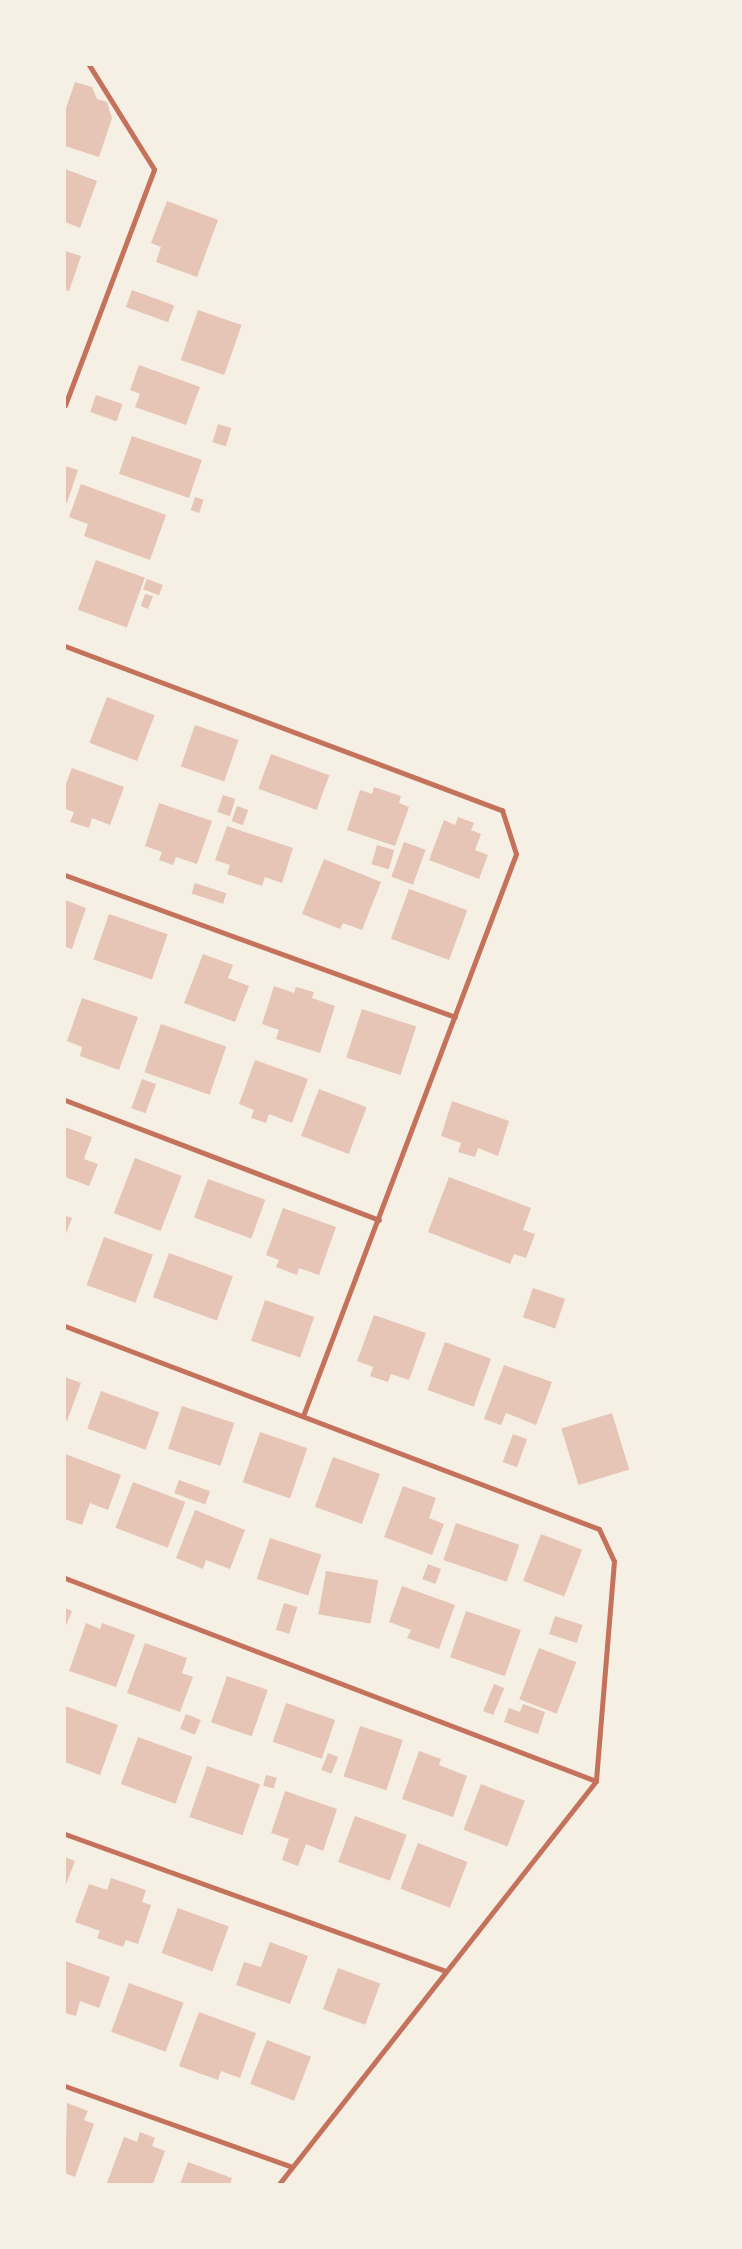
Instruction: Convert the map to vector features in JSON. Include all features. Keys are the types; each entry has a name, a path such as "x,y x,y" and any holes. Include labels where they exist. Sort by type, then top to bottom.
{"street":[{"path":"65,405 154,169 89,65"},
{"path":"65,646 502,810 516,854 379,1220 302,1416"},
{"path":"65,875 455,1017"},
{"path":"65,1100 379,1220"},
{"path":"65,1326 599,1529 614,1561 596,1781 279,2184"},
{"path":"65,1578 596,1781"},
{"path":"65,1834 446,1971"},
{"path":"65,2086 292,2167"}],"building":[{"path":"75,82 92,87 97,99 107,102 112,118 99,157 65,146 65,111"},
{"path":"65,169 97,181 80,228 65,222"},
{"path":"167,201 218,220 197,277 156,262 161,247 151,243"},
{"path":"65,251 81,256 69,291 65,290"},
{"path":"132,290 174,305 168,322 126,307"},
{"path":"198,310 241,325 224,375 181,360"},
{"path":"139,365 200,387 186,425 135,407 140,394 130,390"},
{"path":"96,395 122,404 117,421 90,412"},
{"path":"218,424 231,428 226,446 212,442"},
{"path":"132,436 202,460 189,498 119,474"},
{"path":"65,466 78,470 67,503 65,502"},
{"path":"81,484 166,515 150,560 84,536 88,524 69,517"},
{"path":"195,497 204,500 199,513 191,510"},
{"path":"96,560 145,578 127,628 78,610"},
{"path":"147,579 163,585 159,595 143,589"},
{"path":"145,594 153,596 148,609 141,606"},
{"path":"107,697 155,715 137,761 89,743"},
{"path":"195,725 238,740 224,782 181,767"},
{"path":"271,754 329,775 317,810 258,789"},
{"path":"72,768 124,787 110,825 92,818 89,828 70,822 74,812 65,809 65,786"},
{"path":"374,787 401,796 399,803 409,807 395,846 347,830 360,790 372,794"},
{"path":"223,795 235,799 230,816 217,812"},
{"path":"159,803 212,821 197,864 176,857 173,865 159,860 162,852 145,846"},
{"path":"237,806 248,810 243,825 232,821"},
{"path":"458,817 474,823 471,830 481,834 475,850 488,855 479,879 429,860 444,820 455,825"},
{"path":"227,826 293,848 282,883 265,877 262,886 227,874 230,865 215,860"},
{"path":"404,842 426,850 413,885 391,877"},
{"path":"377,845 394,850 389,869 371,864"},
{"path":"324,859 381,882 362,930 343,923 340,929 302,914"},
{"path":"195,883 226,893 223,904 192,893"},
{"path":"409,889 467,910 449,960 391,939"},
{"path":"65,900 86,908 72,949 65,947"},
{"path":"109,914 168,934 152,980 93,959"},
{"path":"203,954 233,965 228,978 249,986 235,1022 184,1003"},
{"path":"274,986 294,993 296,987 314,992 312,998 335,1006 320,1053 276,1039 279,1030 262,1024"},
{"path":"82,998 138,1017 119,1070 80,1056 82,1047 67,1041"},
{"path":"362,1009 416,1027 400,1075 346,1058"},
{"path":"161,1024 226,1046 210,1095 144,1072"},
{"path":"255,1060 308,1079 292,1123 269,1114 266,1123 251,1118 254,1110 239,1104"},
{"path":"142,1079 156,1084 145,1113 131,1108"},
{"path":"319,1089 367,1107 349,1154 301,1136"},
{"path":"452,1101 509,1121 498,1156 478,1148 475,1157 458,1152 461,1143 441,1136"},
{"path":"65,1127 92,1137 84,1159 98,1164 89,1186 65,1177"},
{"path":"135,1158 182,1176 161,1231 114,1213"},
{"path":"449,1177 531,1208 523,1230 535,1234 526,1258 514,1254 510,1264 428,1232"},
{"path":"208,1179 265,1200 251,1238 194,1218"},
{"path":"283,1208 336,1227 319,1275 299,1268 297,1275 276,1267 279,1260 266,1255"},
{"path":"65,1216 72,1218 65,1236"},
{"path":"104,1237 153,1255 135,1303 87,1285"},
{"path":"169,1253 233,1276 217,1320 153,1297"},
{"path":"533,1288 565,1299 555,1328 523,1317"},
{"path":"265,1300 314,1317 300,1358 251,1341"},
{"path":"374,1315 426,1333 409,1380 391,1374 388,1382 370,1376 373,1367 357,1361"},
{"path":"445,1342 491,1359 474,1407 428,1390"},
{"path":"504,1365 552,1382 536,1425 506,1413 501,1425 484,1419"},
{"path":"65,1377 81,1383 67,1421 65,1420"},
{"path":"101,1391 159,1412 146,1450 87,1429"},
{"path":"182,1406 234,1423 220,1466 168,1449"},
{"path":"612,1413 629,1469 579,1485 561,1428"},
{"path":"260,1432 307,1448 290,1498 243,1482"},
{"path":"513,1434 527,1439 517,1467 503,1462"},
{"path":"65,1454 121,1475 108,1510 90,1503 82,1525 65,1519"},
{"path":"333,1457 380,1474 362,1524 315,1507"},
{"path":"179,1480 210,1491 205,1504 174,1493"},
{"path":"133,1482 185,1502 168,1548 115,1528"},
{"path":"403,1486 436,1498 429,1518 444,1524 432,1555 384,1537"},
{"path":"195,1510 245,1530 230,1569 206,1560 203,1569 176,1558"},
{"path":"456,1523 519,1545 507,1582 443,1560"},
{"path":"541,1534 582,1550 564,1596 523,1581"},
{"path":"270,1538 321,1555 308,1596 257,1579"},
{"path":"428,1564 441,1569 435,1584 422,1579"},
{"path":"326,1571 378,1580 371,1624 318,1614"},
{"path":"402,1586 455,1605 439,1649 407,1638 411,1630 389,1622"},
{"path":"284,1603 297,1607 289,1634 276,1630"},
{"path":"65,1608 72,1611 65,1628"},
{"path":"466,1611 521,1630 505,1676 450,1657"},
{"path":"555,1616 583,1625 577,1643 549,1634"},
{"path":"86,1623 100,1629 102,1623 135,1635 116,1687 69,1671"},
{"path":"145,1643 187,1658 182,1673 193,1677 180,1712 127,1693"},
{"path":"539,1648 576,1662 557,1714 519,1699"},
{"path":"227,1676 268,1690 252,1736 211,1722"},
{"path":"494,1684 504,1688 493,1715 483,1711"},
{"path":"286,1703 335,1720 322,1759 273,1742"},
{"path":"523,1704 545,1712 538,1734 504,1722 509,1708 520,1712"},
{"path":"65,1706 118,1725 100,1775 65,1762"},
{"path":"186,1714 201,1720 195,1735 180,1729"},
{"path":"360,1726 403,1740 386,1790 344,1776"},
{"path":"138,1737 193,1757 175,1804 121,1784"},
{"path":"419,1751 441,1759 439,1765 467,1776 453,1817 402,1799"},
{"path":"328,1753 338,1757 331,1774 321,1770"},
{"path":"207,1766 260,1784 242,1835 189,1817"},
{"path":"266,1775 277,1778 274,1788 263,1786"},
{"path":"481,1784 525,1801 507,1847 463,1830"},
{"path":"285,1791 337,1809 323,1851 306,1844 298,1866 282,1860 289,1839 271,1833"},
{"path":"355,1816 407,1835 390,1881 338,1862"},
{"path":"418,1843 467,1862 450,1908 400,1889"},
{"path":"65,1857 75,1861 65,1887"},
{"path":"111,1878 146,1890 142,1902 151,1905 138,1944 126,1940 123,1947 97,1938 100,1931 75,1922 89,1884 107,1890"},
{"path":"178,1908 229,1926 212,1972 162,1953"},
{"path":"270,1942 308,1956 290,2004 236,1985 244,1962 261,1967"},
{"path":"65,1961 110,1977 99,2008 80,2001 76,2016 65,2013"},
{"path":"338,1968 380,1983 365,2025 323,2009"},
{"path":"129,1983 184,2003 166,2052 111,2032"},
{"path":"199,2012 256,2033 240,2078 221,2071 218,2080 179,2066"},
{"path":"267,2040 311,2057 294,2101 250,2084"},
{"path":"67,2103 88,2111 84,2120 94,2124 75,2177 65,2173"},
{"path":"140,2132 155,2138 152,2146 165,2151 153,2184 107,2183 124,2137 137,2142"},
{"path":"188,2162 232,2178 230,2184 180,2184"}]}
